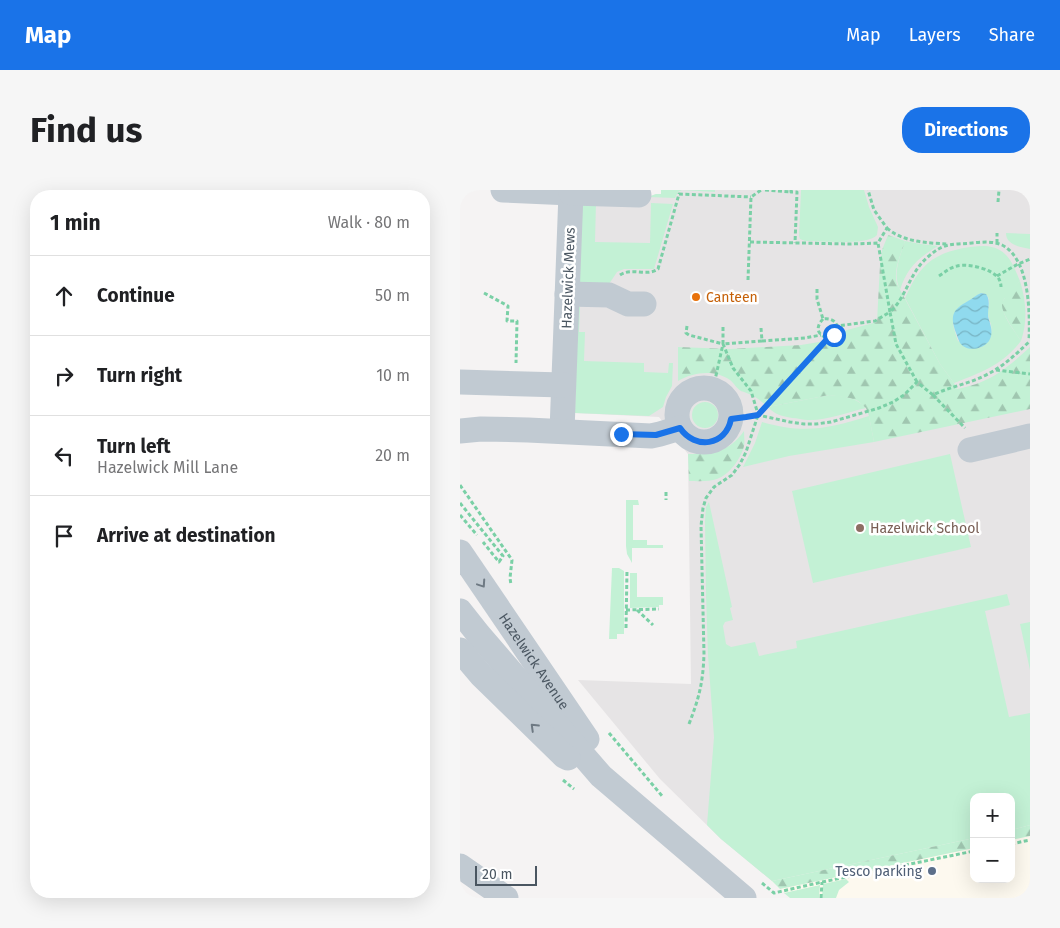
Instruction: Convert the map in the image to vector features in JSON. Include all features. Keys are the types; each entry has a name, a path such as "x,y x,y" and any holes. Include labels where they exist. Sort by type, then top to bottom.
{"street":[{"path":"502,190 604,192 639,195"},
{"name":"Hazelwick Mews","path":"557,191 567,294 562,431"},
{"path":"567,294 609,295 628,304 644,304"},
{"path":"460,382 563,385"},
{"path":"698,388 713,390 724,396 728,403 731,410 730,424 724,434 717,439 709,442 695,441 688,437 680,428 677,420 679,405 690,392 698,388"},
{"path":"460,431 481,429 562,431 651,436 680,428"},
{"path":"973,449 1030,436"},
{"name":"Hazelwick Avenue","path":"460,552 588,740 601,776"},
{"name":"Hazelwick Avenue","path":"460,611 601,776"},
{"name":"Hazelwick Avenue","path":"460,650 481,675 564,756 601,776 752,889"},
{"path":"460,866 506,898"}],"path":[{"path":"717,196 718,190"},
{"path":"609,295 612,286 622,273 629,271 651,272 658,268 679,194 750,197 761,190"},
{"path":"765,190 797,192 795,243"},
{"path":"868,190 874,210 892,233 906,238 948,244 997,243 1010,251 1024,276 1030,319 1030,341 1010,360 995,370 933,395"},
{"path":"998,202 999,190"},
{"path":"748,280 750,197"},
{"path":"887,228 878,243 896,344 917,382 933,395 967,430 974,441 973,449"},
{"path":"997,233 997,243"},
{"path":"750,242 878,243"},
{"path":"837,326 875,321 890,312 900,301 918,267 933,252 948,244"},
{"path":"997,276 1030,259"},
{"path":"939,276 957,266 977,266 997,276 1001,287"},
{"path":"818,289 817,299 823,319"},
{"path":"484,293 508,306 508,321 517,321 516,383"},
{"path":"689,724 699,696 704,673 701,526 706,498 711,490 732,475 740,464 758,415 829,337 836,334 837,326 833,320 823,319"},
{"path":"823,319 818,326 819,330 825,337 829,337"},
{"path":"687,326 686,333 689,335 723,344 805,338 821,334"},
{"path":"713,390 723,344 723,327"},
{"path":"761,328 762,341"},
{"path":"723,344 733,368 751,391 758,415"},
{"path":"995,370 1030,374"},
{"path":"731,419 758,415 804,424 830,422 893,402 904,395 917,382"},
{"path":"460,485 512,560 511,587"},
{"path":"460,494 463,490"},
{"path":"666,492 666,500"},
{"path":"460,502 503,556 499,562 460,514"},
{"path":"626,628 627,570"},
{"path":"626,610 659,610"},
{"path":"636,610 653,625"},
{"path":"606,729 666,799"},
{"path":"1015,843 1030,840"},
{"path":"752,889 774,893 970,852"},
{"path":"821,898 822,882"}],"shaded area":[{"name":"Hazelwick School","path":"661,190 1030,190 1030,825 1015,829 1015,793 970,793 970,839 772,881 721,839 660,779 578,680 691,684 688,454 659,417 575,413 579,201 646,198 661,194"},
{"path":"1030,825 1030,898 790,898 772,881 970,839 970,883 1015,883 1015,829"}],"green space":[{"path":"661,190 682,190 678,192 675,198 648,197 661,194"},
{"path":"682,190 715,190 715,192"},
{"path":"801,190 864,190 878,227 877,235 864,241 854,242 805,241 800,239"},
{"path":"579,201 596,202 595,242 650,243 651,203 673,204 654,269 624,269 617,272 609,284 580,285"},
{"path":"1006,233 1030,234 1030,249 1011,243"},
{"path":"888,235 905,241 897,267 897,284 940,364 957,389 979,383 997,374 1030,347 1030,409 874,442 866,408 858,401 850,398 829,395 768,407 753,396 740,390 730,380 718,374 697,374 678,381 678,347 730,349 801,345 831,340 847,330 877,322 880,265 882,250"},
{"path":"905,241 938,246 914,264 900,290 897,271"},
{"path":"984,246 998,249 1008,257 1014,268 1020,281 1004,299 1003,310 1021,341 999,362 954,383 940,364 905,298 913,282 929,262 951,251","holes":["981,293 985,294 989,301 988,315 991,333 985,344 979,348 958,341 953,319 954,314 961,306"]},
{"path":"1020,281 1025,311 1025,326 1021,341 1006,318 1002,308 1003,301 1007,295"},
{"path":"577,307 580,307 579,332 585,332 584,361 644,363 644,372 668,373 669,363 673,363 672,386 663,407 649,416 575,413"},
{"path":"829,395 854,399 866,408 829,418 808,420 782,416 773,412 768,407"},
{"path":"705,402 714,406 718,415 714,424 705,428 696,424 692,415 696,406"},
{"path":"869,416 874,442 789,456 743,467 755,443 762,422 804,429 828,427"},
{"path":"744,431 742,451 730,470 714,480 689,481 688,454 713,452 726,448"},
{"path":"950,454 971,547 813,583 792,491"},
{"path":"626,500 638,500 639,505 633,505 633,540 647,540 647,545 663,545 663,548 632,548 632,563 627,554 626,546"},
{"path":"709,502 732,607 730,608 733,620 725,622 723,626 726,644 731,647 755,642 759,656 797,648 796,641 1007,594 1010,605 985,611 1009,717 1030,713 1030,825 1015,829 1015,793 970,793 970,839 772,881 721,839 707,825 714,737 708,655 706,507"},
{"path":"612,568 619,568 624,571 624,634 617,634 617,639 609,639"},
{"path":"630,573 637,573 637,597 663,597 663,605 659,605 659,607 630,608"},
{"path":"1030,622 1030,670 1020,624"},
{"path":"1030,825 1030,836 1015,839 1015,829"},
{"path":"970,839 970,849 780,889 772,881"},
{"path":"846,879 849,882 839,890 836,898 822,898 823,884"},
{"path":"820,885 819,898 790,898 784,893"}],"water":[{"path":"981,293 986,294 989,300 988,317 991,334 990,339 985,345 970,349 963,346 960,342 954,327 953,318 959,307"}],"place":[{"name":"Canteen","path":"696,297"},
{"name":"Hazelwick School","path":"860,528"},
{"name":"Tesco parking","path":"932,871"}],"route":[{"path":"621,434 656,435 680,428 683,433 695,441 709,442 720,438 728,429 731,419 758,415 829,337 834,335"}]}
